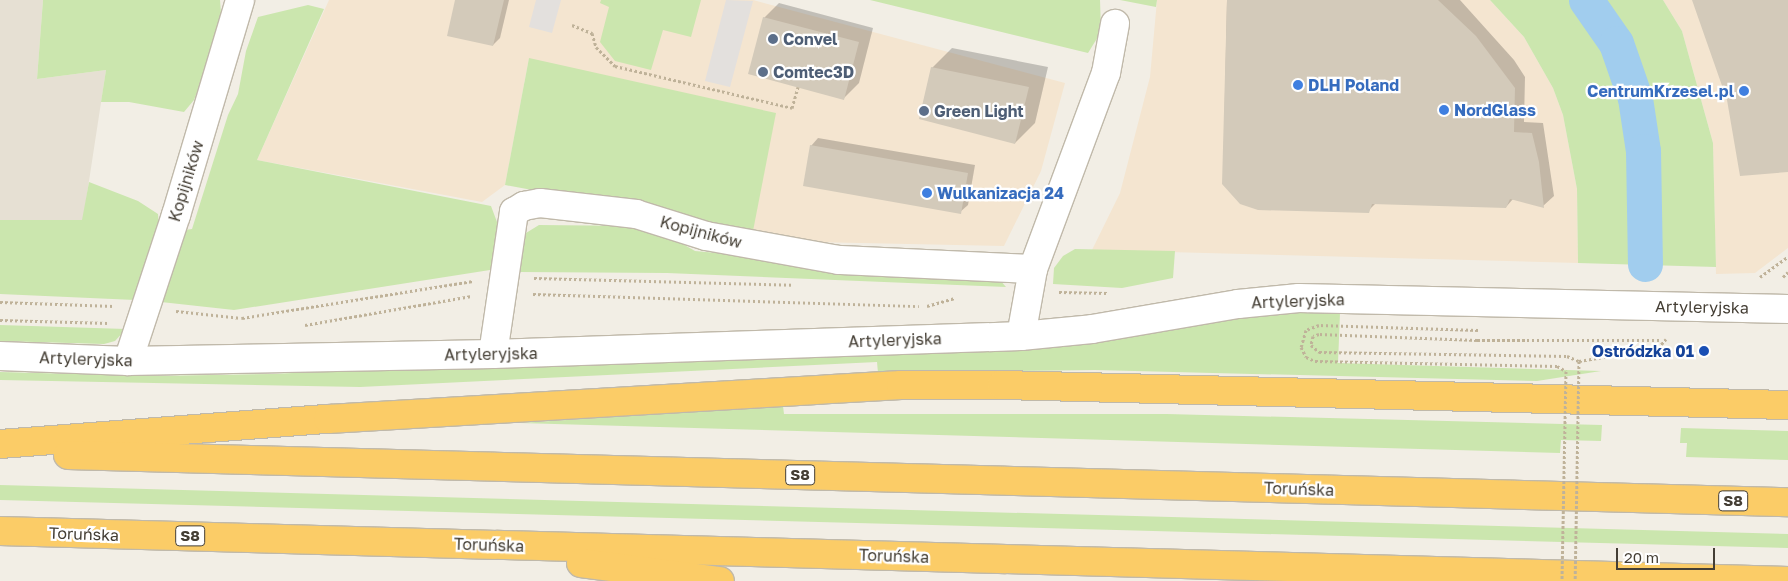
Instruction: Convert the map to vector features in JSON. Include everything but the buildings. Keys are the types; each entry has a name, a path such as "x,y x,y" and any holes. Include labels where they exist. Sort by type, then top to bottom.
{"highway":[{"path":"0,444 328,419 901,385 1002,385 1788,405"},
{"name":"Toruńska","path":"0,453 1788,502"},
{"name":"Toruńska","path":"0,531 1586,578 1788,581"},
{"path":"380,542 539,557 720,581"}],"street":[{"name":"Kopijników","path":"128,361 240,0"},
{"path":"1021,336 1033,269 1106,73 1115,24"},
{"name":"Kopijników","path":"493,354 514,212 524,206 540,203 636,214 706,236 839,260 1033,269"},
{"name":"Artyleryjska","path":"0,356 128,361 493,354 1021,336 1092,329 1284,298 1788,309"}],"path":[{"path":"572,25 592,32 596,47 615,66 792,108 798,87"},
{"path":"301,325 471,296 502,294 927,306 964,296"},
{"path":"0,320 140,324"},
{"path":"1478,330 1319,325 1306,330 1301,347 1304,355 1315,361 1558,366 1566,370 1562,581"},
{"path":"1666,339 1660,348 1579,361 1567,356 1318,352 1311,345 1313,336 1319,334 1541,342 1666,339 1672,339"},
{"path":"1579,361 1586,578"}],"shaded area":[{"path":"0,0 43,0 37,79 106,70 83,220 0,220"},
{"path":"329,0 753,0 1065,83 1041,171 1004,246 812,242 753,231 529,58 505,185 482,202 257,160"},
{"path":"536,0 561,0 552,33 529,27"},
{"path":"726,0 753,1 730,87 705,81"},
{"path":"1157,0 1490,0 1524,37 1553,88 1563,115 1577,189 1578,263 1092,250 1120,193 1150,77"},
{"path":"1663,0 1788,0 1788,248 1755,273 1716,274 1713,143 1682,31"}],"green space":[{"path":"43,0 220,0 222,26 194,100 184,112 129,102 101,102 106,70 37,79"},
{"path":"601,0 701,0 691,37 663,30 651,70 615,61 600,42 609,7 600,3"},
{"path":"870,0 1100,0 1101,32 1088,53"},
{"path":"1120,0 1157,0 1156,7"},
{"path":"1490,0 1663,0 1682,31 1713,143 1716,267 1578,263 1577,189 1563,115 1553,88 1524,37"},
{"path":"308,5 324,9 257,160 491,206 500,230 490,270 234,310 161,302 185,230 192,229 228,115 238,94 246,51 258,17"},
{"path":"529,58 776,113 753,231 505,185"},
{"path":"89,182 138,201 158,214 159,226 135,300 0,294 0,220 82,220"},
{"path":"539,225 638,226 667,235 695,251 999,279 1006,287 667,273 519,272 526,233"},
{"path":"1075,249 1175,251 1173,278 1122,288 1053,284 1054,268 1063,256"},
{"path":"1294,312 1340,313 1338,363 1601,371 1537,381 1095,370 878,373 877,362 360,387 0,380 0,372 153,376 271,374 855,348"},
{"path":"0,325 126,329 115,341 104,344 0,341"},
{"path":"783,406 784,414 1167,414 1602,425 1601,441 1561,440 1560,453 520,423"},
{"path":"1681,428 1788,431 1788,460 1686,457 1687,443 1680,443"},
{"path":"0,485 1788,534 1788,548 0,500"}],"waterway":[{"path":"1586,0 1616,43 1635,98 1643,151 1645,264"}],"place":[{"name":"Convel","path":"773,39"},
{"name":"Comtec3D","path":"763,72"},
{"name":"DLH Poland","path":"1298,85"},
{"name":"CentrumKrzesel.pl","path":"1744,91"},
{"name":"NordGlass","path":"1444,110"},
{"name":"Green Light","path":"924,111"},
{"name":"Wulkanizacja 24","path":"927,193"},
{"name":"Ostródzka 01","path":"1704,351"}]}
